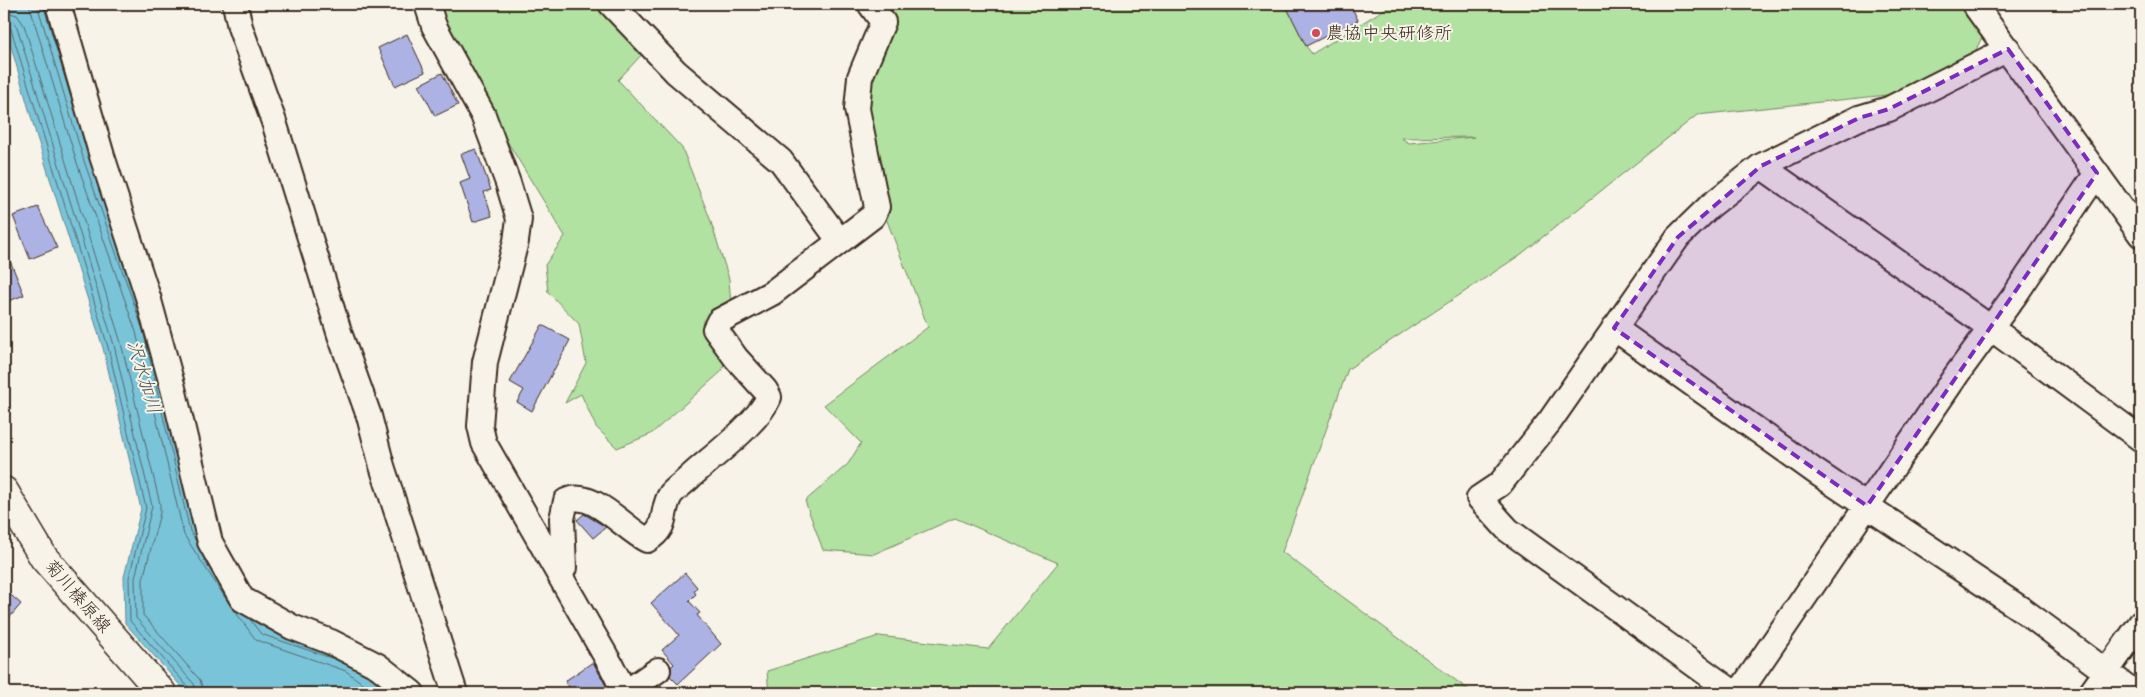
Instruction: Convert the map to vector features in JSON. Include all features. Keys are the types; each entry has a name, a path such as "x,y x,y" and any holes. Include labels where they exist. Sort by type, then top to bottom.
{"main road":[{"name":"菊川榛原線","path":"4,491 44,558 162,693"}],"street":[{"path":"58,4 102,156 148,297 173,388 210,542 242,599 292,627 331,642 378,666 412,693"},
{"path":"235,4 240,27 274,122 340,335 369,416 382,466 455,693"},
{"path":"427,4 434,26 483,115 519,219 516,241 486,362 480,426 484,443 494,464 511,489 560,574 625,693 658,670"},
{"path":"560,574 564,568 562,519 566,501 573,498 588,499 647,540 656,535 663,522 670,495 744,428 765,405 769,397 736,358 715,329 719,321 772,292 812,264 839,240 873,216 877,207 857,109 860,77 883,22 870,4"},
{"path":"1974,4 2141,235"},
{"path":"624,12 676,72 781,161 839,240"},
{"path":"1734,693 1508,530 1479,498 1500,484 1550,421 1678,237 1710,206 1762,166 1858,118 1889,109 2008,49"},
{"path":"1762,166 1992,328 2141,439"},
{"path":"1739,693 2097,173"},
{"path":"1614,328 1764,436 2024,611 2135,693"},
{"path":"2091,693 2141,623"}],"highlighted area":[{"path":"2008,49 2097,173 1867,506 1614,328 1678,237 1761,166 1859,118 1889,109"}],"green space":[{"path":"438,4 602,4 647,49 618,80 682,148 709,216 729,279 731,306 728,352 722,371 651,434 617,448 596,427 581,394 565,403 586,363 579,324 548,292 545,265 565,236 455,56"},
{"path":"899,4 1287,4 1306,46 1312,54 1393,4 1958,4 1982,37 1974,54 1887,95 1697,115 1520,255 1348,369 1282,552 1473,693 769,693 767,671 879,636 988,649 1058,563 955,518 874,554 823,550 805,501 848,464 861,443 824,405 928,327 867,169 853,78 863,40 881,10 898,8","holes":["1474,137 1409,143 1401,138"]}],"water":[{"name":"沢水加川","path":"4,4 48,4 154,327 201,529 266,624 355,654 406,693 187,693 125,623 124,577 141,509 103,348 36,134 4,22"}],"building":[{"name":"農協中央研修所","path":"1285,4 1350,4 1358,20 1306,46"},
{"path":"407,34 425,72 395,86 378,48"},
{"path":"442,73 458,105 435,116 419,85"},
{"path":"476,149 491,190 484,192 492,216 473,222 460,183 470,179 461,154"},
{"path":"38,207 57,248 30,259 13,216"},
{"path":"4,246 24,295 4,303"},
{"path":"542,325 570,340 532,411 517,402 524,390 510,382"},
{"path":"584,514 606,527 593,538 577,520"},
{"path":"685,573 697,587 694,591 696,594 689,601 700,613 697,615 721,644 678,684 670,676 671,667 674,664 662,650 679,635 651,603"},
{"path":"4,589 21,604 4,624"},
{"path":"593,662 610,693 573,693 565,681"}],"place":[{"name":"農協中央研修所","path":"1316,33"}]}
